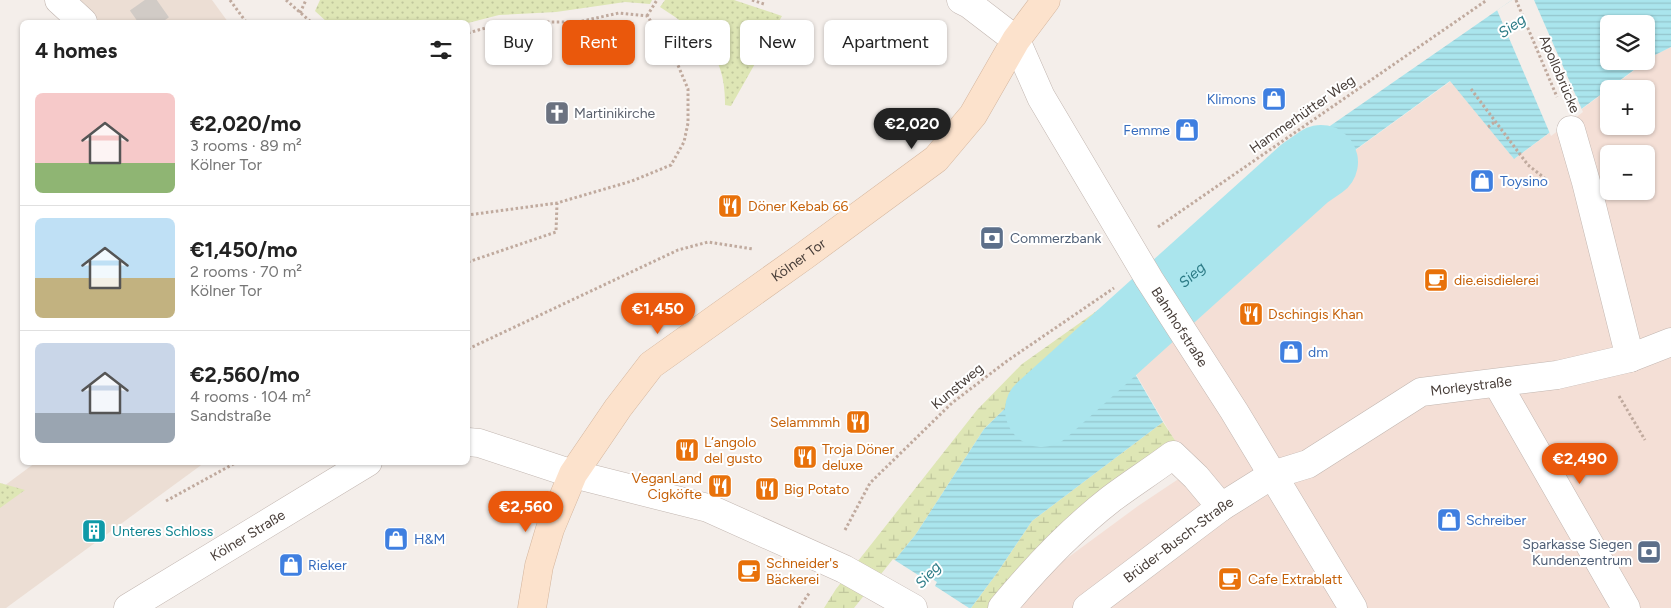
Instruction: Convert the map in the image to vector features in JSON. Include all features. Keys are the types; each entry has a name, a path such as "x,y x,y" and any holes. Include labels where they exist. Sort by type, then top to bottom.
{"main road":[{"name":"Kölner Tor","path":"532,608 539,566 550,529 573,474 618,408 651,365 820,245 936,159 973,115 1016,40 1046,0"}],"street":[{"path":"59,0 81,20"},
{"path":"961,0 1016,40"},
{"name":"Bahnhofstraße","path":"1016,40 1041,96 1141,265 1234,411 1353,608"},
{"path":"1571,130 1630,358"},
{"name":"Morleystraße","path":"1272,475 1308,464 1421,392 1557,375 1630,358 1671,342"},
{"path":"1497,382 1626,608"},
{"path":"470,442 479,443 573,474 708,508 836,566 913,608"},
{"path":"1002,608 1064,540 1111,500 1174,455 1196,477 1221,507"},
{"name":"Kölner Straße","path":"128,608 363,465"},
{"name":"Brüder-Busch-Straße","path":"1087,608 1221,507 1272,475"}],"path":[{"path":"230,0 245,20"},
{"path":"286,0 309,20"},
{"path":"300,13 306,0"},
{"path":"647,16 657,0"},
{"path":"752,0 764,4"},
{"name":"Hammerhütter Weg","path":"1141,265 1487,0"},
{"name":"Apollobrücke","path":"1516,0 1571,130"},
{"path":"470,32 496,25 536,22 578,22 619,13 647,16 672,51 688,89 688,122 684,142 671,165 632,181 557,204 470,215"},
{"path":"1471,89 1528,165 1548,180"},
{"path":"1488,127 1496,121"},
{"path":"470,261 556,232 557,204"},
{"path":"470,347 678,250 708,242"},
{"name":"Kunstweg","path":"836,566 870,483 952,403 1141,265"},
{"path":"1601,366 1645,440"},
{"path":"166,501 232,465"}],"shaded area":[{"path":"62,0 212,0 227,20 77,20"},
{"path":"1671,47 1671,608 1018,608 1051,570 1138,506 1192,470 1113,335 1245,230 1451,81 1514,159 1600,96 1600,135 1655,135 1655,80 1621,80 1635,70 1655,70 1655,55"},
{"name":"Unteres Schloss","path":"32,465 201,465 6,608 0,608 0,489"}],"green space":[{"path":"320,0 652,0 650,4 625,2 556,12 499,15 470,22 470,20 325,20 315,11"},
{"path":"665,0 734,0 782,16 780,20 740,20 740,65 754,65 731,106 725,105 724,87 718,65 730,65 730,20 678,20 660,7"},
{"path":"1098,310 1036,378 984,429 916,534 856,608 824,608 836,589 977,410 1022,364"},
{"path":"1163,422 1178,445 994,608 971,608 1032,521"},
{"path":"0,483 25,490 0,508"}],"water":[{"path":"1512,0 1671,0 1671,47 1655,55 1655,15 1600,15 1600,70 1634,70 1620,80 1600,80 1600,95 1514,159 1450,81 1245,230 1223,200"},
{"path":"1098,310 1163,422 1032,521 971,608 856,608 916,534 984,429 1036,378"}],"pier":[{"path":"1512,0 1534,0 1583,112 1551,136 1497,10"},
{"path":"893,559 926,580 929,577 937,582 935,586 969,608 854,608"}],"waterway":[{"name":"Sieg","path":"1042,410 1305,173 1321,162"}],"tunnel":[{"path":"141,20 169,0"}],"place":[{"name":"Klimons","path":"1274,99"},
{"name":"Martinikirche","path":"557,113"},
{"name":"Femme","path":"1187,130"},
{"name":"Toysino","path":"1482,181"},
{"name":"Döner Kebab 66","path":"730,206"},
{"name":"Commerzbank","path":"992,238"},
{"name":"die.eisdielerei","path":"1436,280"},
{"name":"Dschingis Khan","path":"1251,314"},
{"name":"dm","path":"1291,352"},
{"name":"Selammmh","path":"858,422"},
{"name":"L’angolo del gusto","path":"687,450"},
{"name":"Troja Döner deluxe","path":"805,457"},
{"name":"VeganLand Cigköfte","path":"720,486"},
{"name":"Big Potato","path":"767,489"},
{"name":"Schreiber","path":"1449,520"},
{"name":"Unteres Schloss","path":"94,531"},
{"name":"H&M","path":"396,539"},
{"name":"Sparkasse Siegen Kundenzentrum","path":"1649,552"},
{"name":"Rieker","path":"291,565"},
{"name":"Schneider's Bäckerei","path":"749,571"},
{"name":"Cafe Extrablatt","path":"1230,579"}]}
